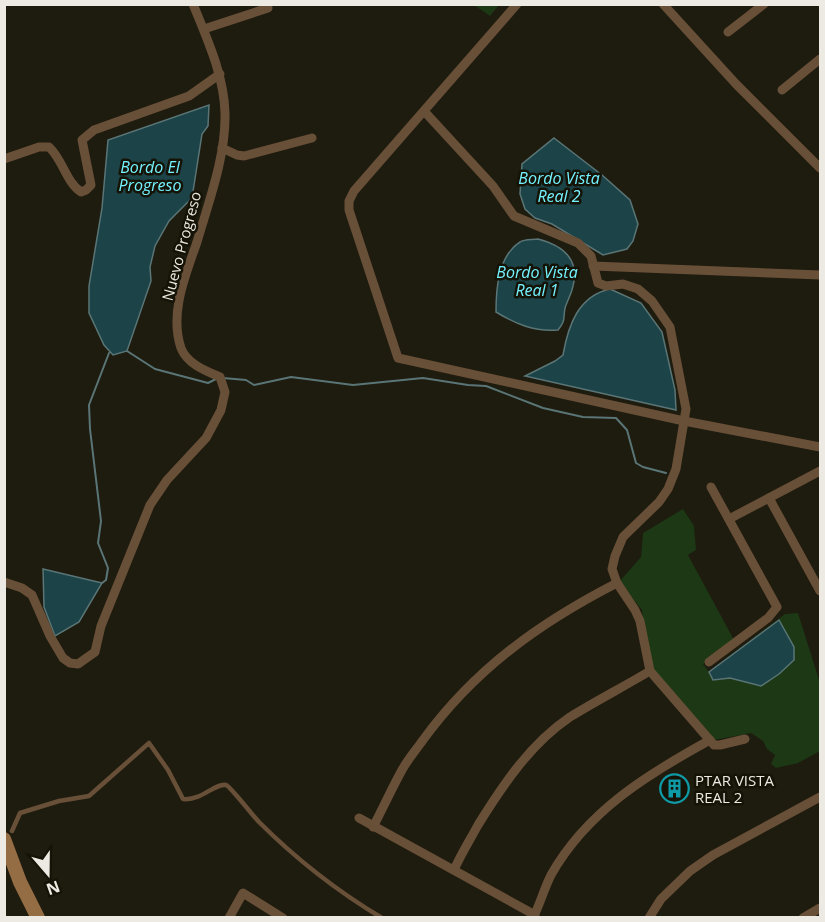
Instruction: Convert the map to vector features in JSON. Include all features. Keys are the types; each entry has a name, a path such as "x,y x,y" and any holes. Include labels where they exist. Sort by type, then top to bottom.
{"street":[{"name":"Nuevo Progreso","path":"4,582 22,588 32,595 50,636 63,658 70,663 78,664 95,652 101,626 150,506 167,480 206,438 220,410 225,392 220,377 194,365 182,350 177,327 180,294 222,148 225,113 220,74 193,4"},
{"path":"517,4 354,190 349,201 349,210 398,358 684,421 820,447"},
{"path":"663,4 736,84 820,168"},
{"path":"728,32 764,4"},
{"path":"204,29 268,8"},
{"path":"782,90 820,59"},
{"path":"4,159 39,147 50,147 57,154 74,187 81,192 91,184 82,140 94,130 189,96 220,74"},
{"path":"424,111 493,186 514,216 578,243 591,256 598,283 606,286 623,284 638,289 652,301 670,327 686,409 676,469 668,489 659,502 623,537 612,569 617,583 640,621 650,670 714,745 745,739"},
{"path":"222,148 244,156 312,138"},
{"path":"593,266 820,275"},
{"path":"729,519 820,471"},
{"path":"709,662 768,618 777,607 711,487"},
{"path":"769,498 820,591"},
{"path":"373,827 402,769 439,719 474,679 532,632 617,583"},
{"path":"454,870 460,855 494,799 516,768 546,737 569,718 650,670"},
{"path":"359,818 454,870 529,915 566,853 608,805 641,780 710,740"},
{"path":"649,918 661,900 690,871 713,855 820,797"},
{"path":"8,835 20,882 38,918"},
{"path":"4,868 27,918"},
{"path":"229,918 243,893 283,918"},
{"path":"803,918 820,908"}],"lane":[{"path":"8,835 20,813 59,801 89,796 149,743 168,770 183,799 192,800 219,786 226,785 232,788 244,807 304,863 347,897 382,918"}],"green space":[{"path":"474,5 499,5 490,16"},
{"path":"683,509 694,526 696,550 688,555 734,640 703,664 709,672 785,614 798,613 820,683 820,751 798,763 776,768 771,764 775,755 767,749 763,741 751,733 714,740 648,673 642,610 619,582 641,557 643,533"}],"water":[{"name":"Bordo El Progreso","path":"209,105 208,126 202,134 192,198 169,221 155,246 150,267 151,281 127,351 113,355 104,345 89,313 89,286 102,208 108,140"},
{"name":"Bordo Vista Real 2","path":"554,138 630,200 638,224 633,241 627,249 603,255 552,224 535,218 525,209 520,194 522,164"},
{"name":"Bordo Vista Real 1","path":"538,239 556,246 569,256 574,271 572,290 565,308 563,322 558,330 541,330 526,326 496,312 498,283 507,256 522,241"},
{"path":"610,289 641,303 662,332 675,390 676,410 525,376 563,355 568,333 582,305 590,298"},
{"path":"43,569 102,583 79,622 55,636 44,607"},
{"path":"779,620 794,647 794,660 779,674 761,686 730,678 713,680 709,672"}],"waterway":[{"path":"127,351 155,369 208,383 218,378"},
{"path":"102,583 106,580 108,568 98,543 101,521 89,405 109,353"},
{"path":"223,378 246,380 254,385 291,377 353,385 423,378 486,386 543,408 583,417 616,418 627,430 636,463 666,473"}],"place":[{"name":"PTAR VISTA REAL 2","path":"674,789"}]}
